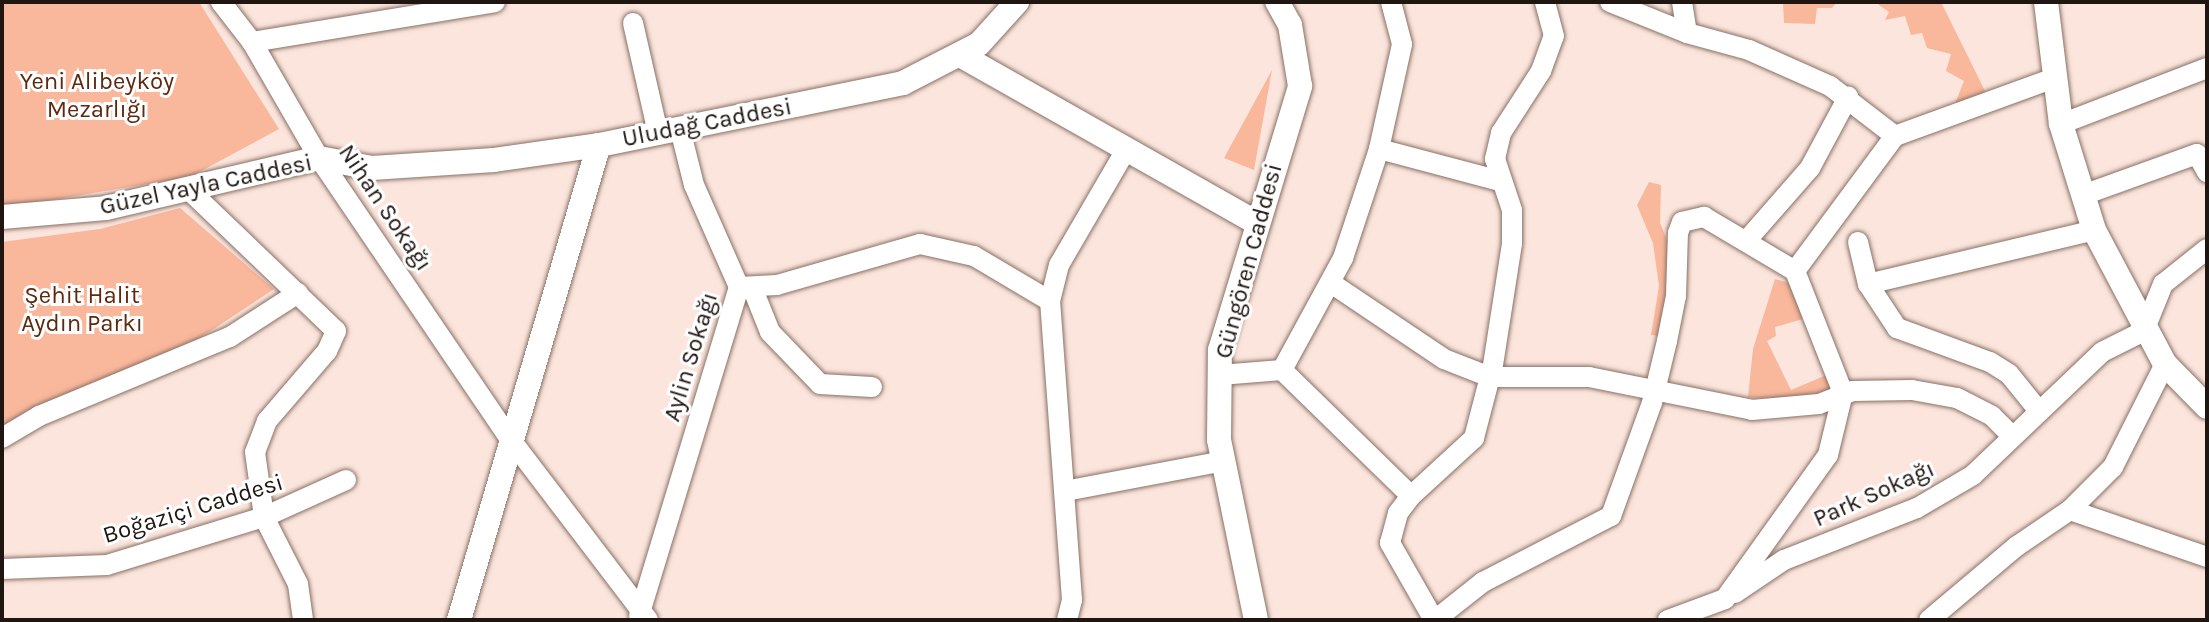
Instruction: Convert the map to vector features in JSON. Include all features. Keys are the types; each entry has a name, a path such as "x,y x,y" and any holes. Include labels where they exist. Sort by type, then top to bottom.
{"main road":[{"path":"960,55 979,44 1017,2"},
{"name":"Güngören Caddesi","path":"1256,620 1224,461 1220,350 1300,86 1290,25 1277,2"},
{"path":"2046,2 2061,124 2094,230 2144,331 2165,364 2207,407"},
{"path":"960,55 1257,223"},
{"name":"Uludağ Caddesi","path":"459,620 599,145 903,83 960,55"},
{"name":"Güzel Yayla Caddesi","path":"2,217 106,208 319,158 372,168 494,160 599,145"}],"street":[{"name":"Nihan Sokağı","path":"221,2 252,42 319,158 511,440 643,617"},
{"path":"252,42 495,2"},
{"path":"1282,370 1331,283 1379,149 1402,44 1391,2"},
{"path":"1545,2 1554,36 1541,71 1501,133 1495,159 1512,210 1512,243 1490,377 1474,438 1411,496 1398,513 1390,543 1435,620 1483,582 1611,516 1654,390 1676,296 1682,222 1704,217 1795,271 1843,393 1828,455 1725,599"},
{"path":"1610,2 1687,33 1749,50 1848,97 1895,136"},
{"path":"1682,2 1687,33"},
{"path":"633,23 669,131 770,332 820,384 872,387"},
{"path":"2061,124 2207,68"},
{"path":"1795,271 1895,136 2054,78"},
{"path":"1747,240 1810,168 1848,97"},
{"path":"1379,149 1500,181"},
{"path":"1067,620 1072,600 1050,301 1059,265 1126,150"},
{"path":"2083,195 2197,154 2207,172"},
{"path":"188,189 336,331 327,351 267,421 255,452 264,517 298,584 303,620"},
{"path":"1868,284 2094,230"},
{"path":"1858,242 1868,284 1897,328 1990,362 2009,374 2039,411"},
{"name":"Aylin Sokağı","path":"643,617 745,287 777,285 920,244 974,256 1050,301"},
{"path":"2144,331 2163,284 2206,252"},
{"path":"1331,283 1444,359 1490,377 1589,377 1777,411 1819,404 1843,393 1884,388 1957,398 1992,416 2012,436"},
{"path":"2,438 39,416 230,337 298,293"},
{"name":"Park Sokağı","path":"1668,620 1725,599 1784,560 1917,508 1973,475 2102,352 2144,331"},
{"path":"1929,620 2017,546 2070,510 2113,467 2165,364"},
{"path":"1220,375 1282,370 1411,496"},
{"path":"1065,491 1224,461"},
{"name":"Boğaziçi Caddesi","path":"2,569 107,565 264,517 346,480"},
{"path":"2070,510 2207,557"}],"green space":[{"name":"Yeni Alibeyköy Mezarlığı","path":"2,2 199,2 279,129 190,177 2,208"},
{"path":"1783,2 1837,2 1832,8 1817,8 1815,24 1784,23"},
{"path":"1875,2 1941,2 1987,95 1954,106 1964,81 1946,71 1951,54 1927,48 1922,33 1911,35 1905,16 1885,20 1889,12"},
{"path":"1272,70 1254,170 1224,158"},
{"path":"1649,182 1661,185 1660,223 1671,249 1663,336 1651,335 1659,286 1653,243 1637,205"},
{"name":"Şehit Halit Aydın Parkı","path":"180,208 274,289 185,348 2,426 2,242 100,229"},
{"path":"1775,279 1789,283 1803,319 1775,327 1776,336 1767,341 1791,390 1829,374 1835,392 1775,400 1748,397 1753,349"}]}
